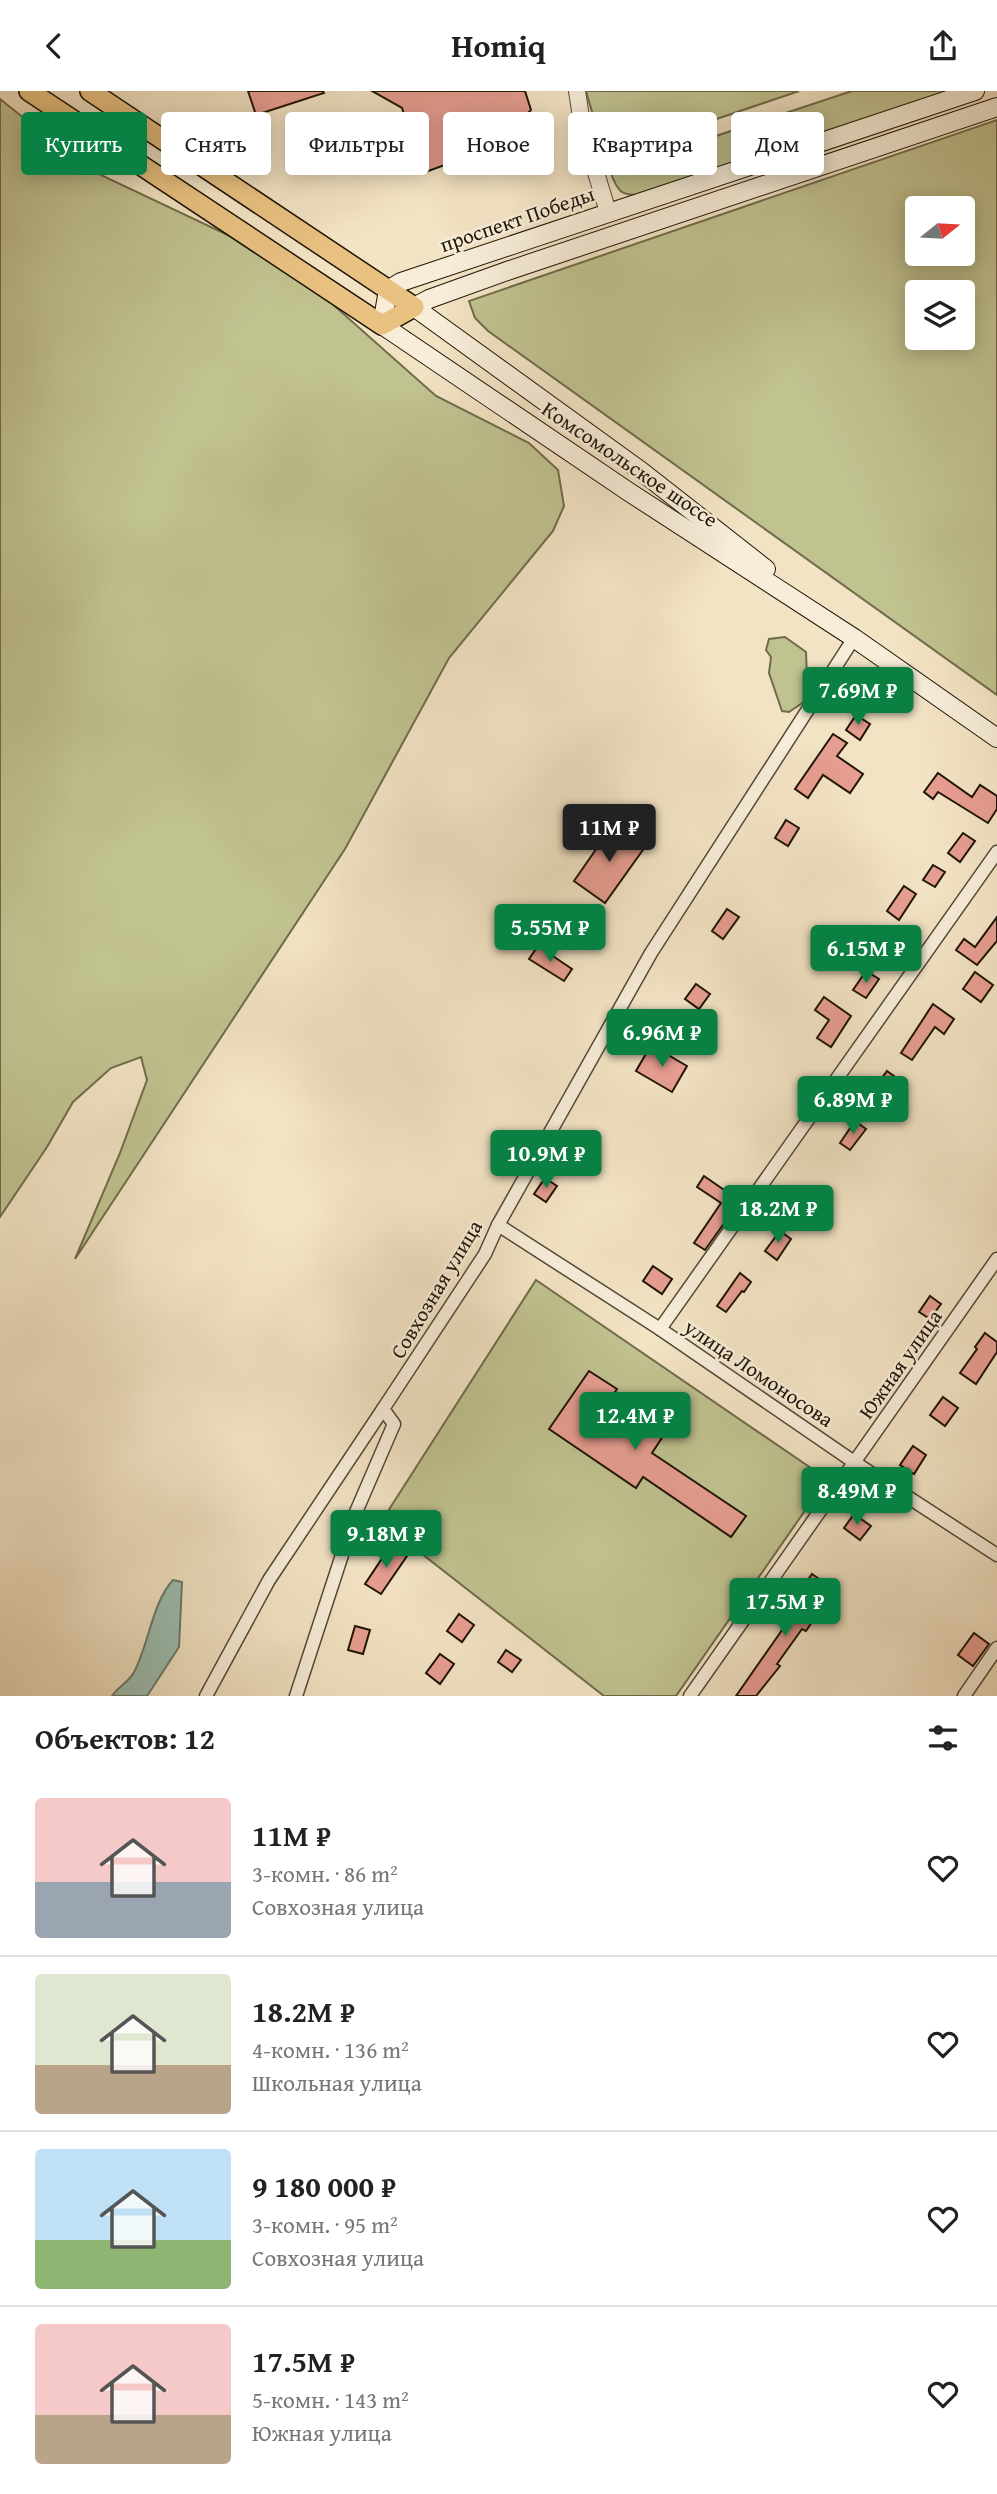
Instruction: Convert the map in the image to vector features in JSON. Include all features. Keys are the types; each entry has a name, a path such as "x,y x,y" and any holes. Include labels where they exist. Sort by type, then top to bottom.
{"main road":[{"name":"Комсомольское шоссе","path":"29,91 629,492 854,638 997,738"},
{"name":"Комсомольское шоссе","path":"90,91 414,307 641,471 854,638"},
{"name":"проспект Победы","path":"388,290 401,282 975,91"},
{"path":"382,325 429,299 510,270 997,107"},
{"path":"608,212 615,235"},
{"path":"382,325 388,290"},
{"path":"629,492 641,471"}],"street":[{"path":"577,91 583,130 608,212"},
{"name":"Совхозная улица","path":"206,1696 269,1580 485,1254 498,1225 651,953 854,638"},
{"path":"660,1329 997,852"},
{"name":"улица Ломоносова","path":"498,1225 660,1329 854,1462 997,1555"},
{"name":"Южная улица","path":"690,1696 997,1259"},
{"path":"296,1696 356,1512 394,1424 383,1409"},
{"path":"964,1696 997,1648"}],"green space":[{"path":"586,91 799,91 717,119 717,112 592,112"},
{"path":"852,91 958,91 824,135 824,112 788,112"},
{"path":"0,99 21,116 21,175 101,175 285,262 436,396 529,443 558,470 564,506 553,531 449,658 345,849 75,1259 120,1153 147,1080 141,1057 111,1068 73,1102 47,1147 0,1217"},
{"path":"997,120 997,695 488,331 475,318 469,301"},
{"path":"731,131 731,166 717,171 717,136"},
{"path":"612,175 704,175 644,195 625,194 615,184"},
{"path":"785,637 806,652 807,677 812,683 813,692 808,699 789,712 782,711 769,673 771,657 766,650 769,639"},
{"path":"536,1280 827,1479 676,1696 604,1696 381,1522"}],"shaded area":[{"path":"173,1580 182,1582 179,1647 147,1696 112,1696 134,1672 160,1600"}],"building":[{"path":"248,91 324,93 265,112 255,112"},
{"path":"372,91 525,91 531,110 443,112 443,166 429,171 429,112 403,112 402,108"},
{"path":"856,715 870,724 860,740 846,730"},
{"path":"833,734 847,743 837,756 863,774 850,793 823,775 808,798 795,789"},
{"path":"938,773 972,797 980,785 997,796 997,809 988,823 938,792 933,799 924,792"},
{"path":"786,820 799,828 788,846 775,838"},
{"path":"613,825 645,847 605,903 574,881"},
{"path":"963,833 975,841 960,862 948,853"},
{"path":"933,865 945,872 935,887 923,880"},
{"path":"904,886 916,894 899,920 887,911"},
{"path":"727,909 739,917 723,939 712,931"},
{"path":"997,917 997,941 977,965 956,950 964,939 975,947"},
{"path":"538,946 572,969 564,981 529,959"},
{"path":"866,971 879,979 866,998 853,990"},
{"path":"975,972 993,985 981,1002 963,989"},
{"path":"696,984 710,994 699,1009 685,999"},
{"path":"824,997 851,1016 831,1047 817,1038 829,1020 815,1010"},
{"path":"933,1004 954,1019 944,1034 935,1027 912,1060 901,1053"},
{"path":"651,1045 687,1066 672,1092 636,1071"},
{"path":"887,1071 898,1079 876,1110 865,1102"},
{"path":"855,1121 866,1129 850,1150 840,1143"},
{"path":"704,1176 740,1201 705,1250 694,1243 721,1203 697,1187"},
{"path":"545,1178 557,1186 546,1202 534,1194"},
{"path":"780,1231 791,1239 777,1260 765,1251"},
{"path":"653,1266 672,1279 662,1294 643,1281"},
{"path":"740,1273 751,1282 726,1312 717,1306"},
{"path":"930,1296 941,1304 930,1319 919,1312"},
{"path":"985,1333 997,1342 997,1352 976,1384 960,1373"},
{"path":"589,1371 617,1389 599,1416 632,1438 650,1410 671,1424 652,1453 746,1516 731,1537 643,1477 636,1488 549,1429"},
{"path":"943,1397 958,1408 945,1426 930,1415"},
{"path":"913,1446 926,1455 914,1474 900,1465"},
{"path":"854,1514 871,1526 860,1540 844,1528"},
{"path":"391,1545 407,1556 381,1594 365,1584"},
{"path":"812,1574 828,1585 807,1614 814,1619 806,1631 802,1629 777,1664 780,1666 756,1696 736,1696 789,1620 805,1593 801,1590"},
{"path":"459,1614 474,1625 462,1642 447,1631"},
{"path":"355,1626 370,1630 363,1654 348,1650"},
{"path":"974,1633 989,1644 973,1666 958,1655"},
{"path":"506,1650 521,1660 512,1672 498,1662"},
{"path":"440,1654 454,1664 440,1684 426,1673"}]}
